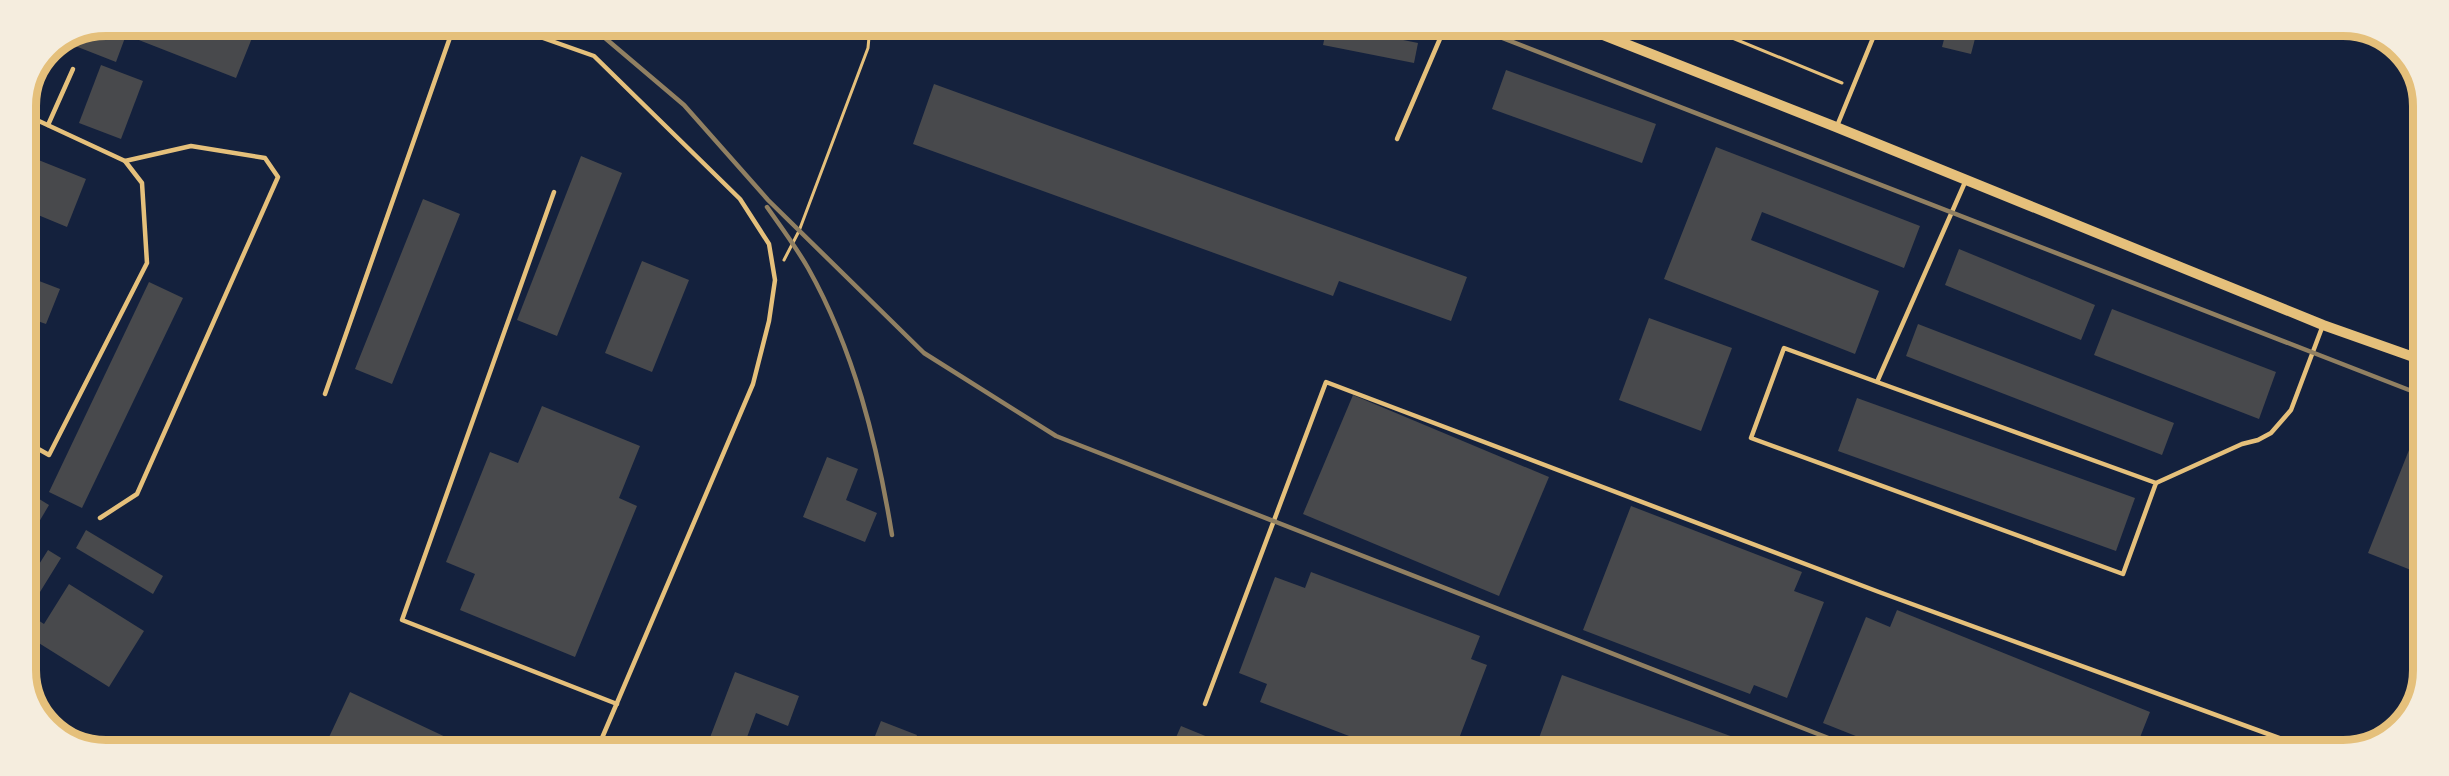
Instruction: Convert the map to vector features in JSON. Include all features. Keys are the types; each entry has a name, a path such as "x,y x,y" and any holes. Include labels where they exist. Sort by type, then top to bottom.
{"street":[{"path":"1606,36 2323,325 2413,357"}],"lane":[{"path":"325,394 450,36"},
{"path":"537,36 594,56 740,199 769,244 775,280 769,321 753,384 600,740"},
{"path":"1397,139 1441,36"},
{"path":"1836,127 1873,36"},
{"path":"48,125 73,69"},
{"path":"36,120 126,160 142,183 147,263 49,454 36,447"},
{"path":"100,518 137,494 278,177 265,158 191,146 126,160"},
{"path":"1877,382 1966,180"},
{"path":"554,192 402,620 616,704"},
{"path":"2156,483 2123,574 1751,438 1784,348 2156,483 2271,433 2291,410 2323,325"},
{"path":"1206,704 1326,382 1879,592 2285,740"}],"path":[{"path":"775,280 799,231 868,48 869,36"},
{"path":"1729,36 1853,88"}],"building":[{"path":"126,36 116,62 72,45 93,37"},
{"path":"129,36 253,36 236,78"},
{"path":"1325,36 1383,36 1418,43 1414,63 1323,45"},
{"path":"1945,36 1976,36 1971,54 1942,47"},
{"path":"101,65 143,81 121,139 79,123"},
{"path":"1506,70 1656,124 1642,163 1492,109"},
{"path":"934,84 1467,277 1451,321 1339,281 1333,296 913,144"},
{"path":"1716,147 1920,226 1904,268 1762,212 1751,240 1879,291 1855,354 1664,279"},
{"path":"581,156 622,173 557,336 517,320"},
{"path":"36,159 86,179 67,227 36,214"},
{"path":"423,199 460,214 392,384 355,369"},
{"path":"1959,249 2095,305 2081,340 1945,285"},
{"path":"642,261 689,280 652,372 605,353"},
{"path":"36,280 60,289 46,324 36,320"},
{"path":"149,282 183,298 82,508 49,492"},
{"path":"2112,309 2276,372 2259,419 2094,355"},
{"path":"1649,318 1732,348 1701,431 1619,400"},
{"path":"1918,324 2174,423 2162,455 1906,356"},
{"path":"1353,395 1549,477 1499,596 1303,514"},
{"path":"1857,398 2135,498 2116,551 1838,451"},
{"path":"542,406 640,446 619,498 637,506 575,657 460,610 475,574 446,562 490,452 518,463"},
{"path":"2413,440 2413,571 2368,553"},
{"path":"827,457 858,469 846,500 877,513 865,542 803,517"},
{"path":"36,497 49,505 36,527"},
{"path":"1631,506 1802,572 1794,591 1824,602 1787,698 1754,685 1750,694 1583,630"},
{"path":"86,530 163,576 153,594 76,548"},
{"path":"48,550 61,558 36,598 36,569"},
{"path":"1311,572 1480,636 1471,659 1487,665 1458,740 1359,740 1260,702 1267,684 1239,673 1275,577 1305,588"},
{"path":"69,584 144,631 109,687 36,641 36,619 44,624"},
{"path":"1897,610 2150,712 2139,740 1866,740 1823,723 1866,617 1890,627"},
{"path":"735,672 799,696 788,726 756,713 746,740 709,740"},
{"path":"1562,675 1736,738 1735,740 1538,740"},
{"path":"350,692 452,740 328,740"},
{"path":"881,721 917,735 915,740 873,740"},
{"path":"1181,726 1215,740 1175,740"},
{"path":"2232,736 2243,740 2230,740"}],"railway":[{"path":"602,36 684,105 768,200 924,353 1056,436 1833,740"},
{"path":"1497,36 2413,392"},
{"path":"767,207 808,268 824,299 851,364 871,432 892,535"}]}
